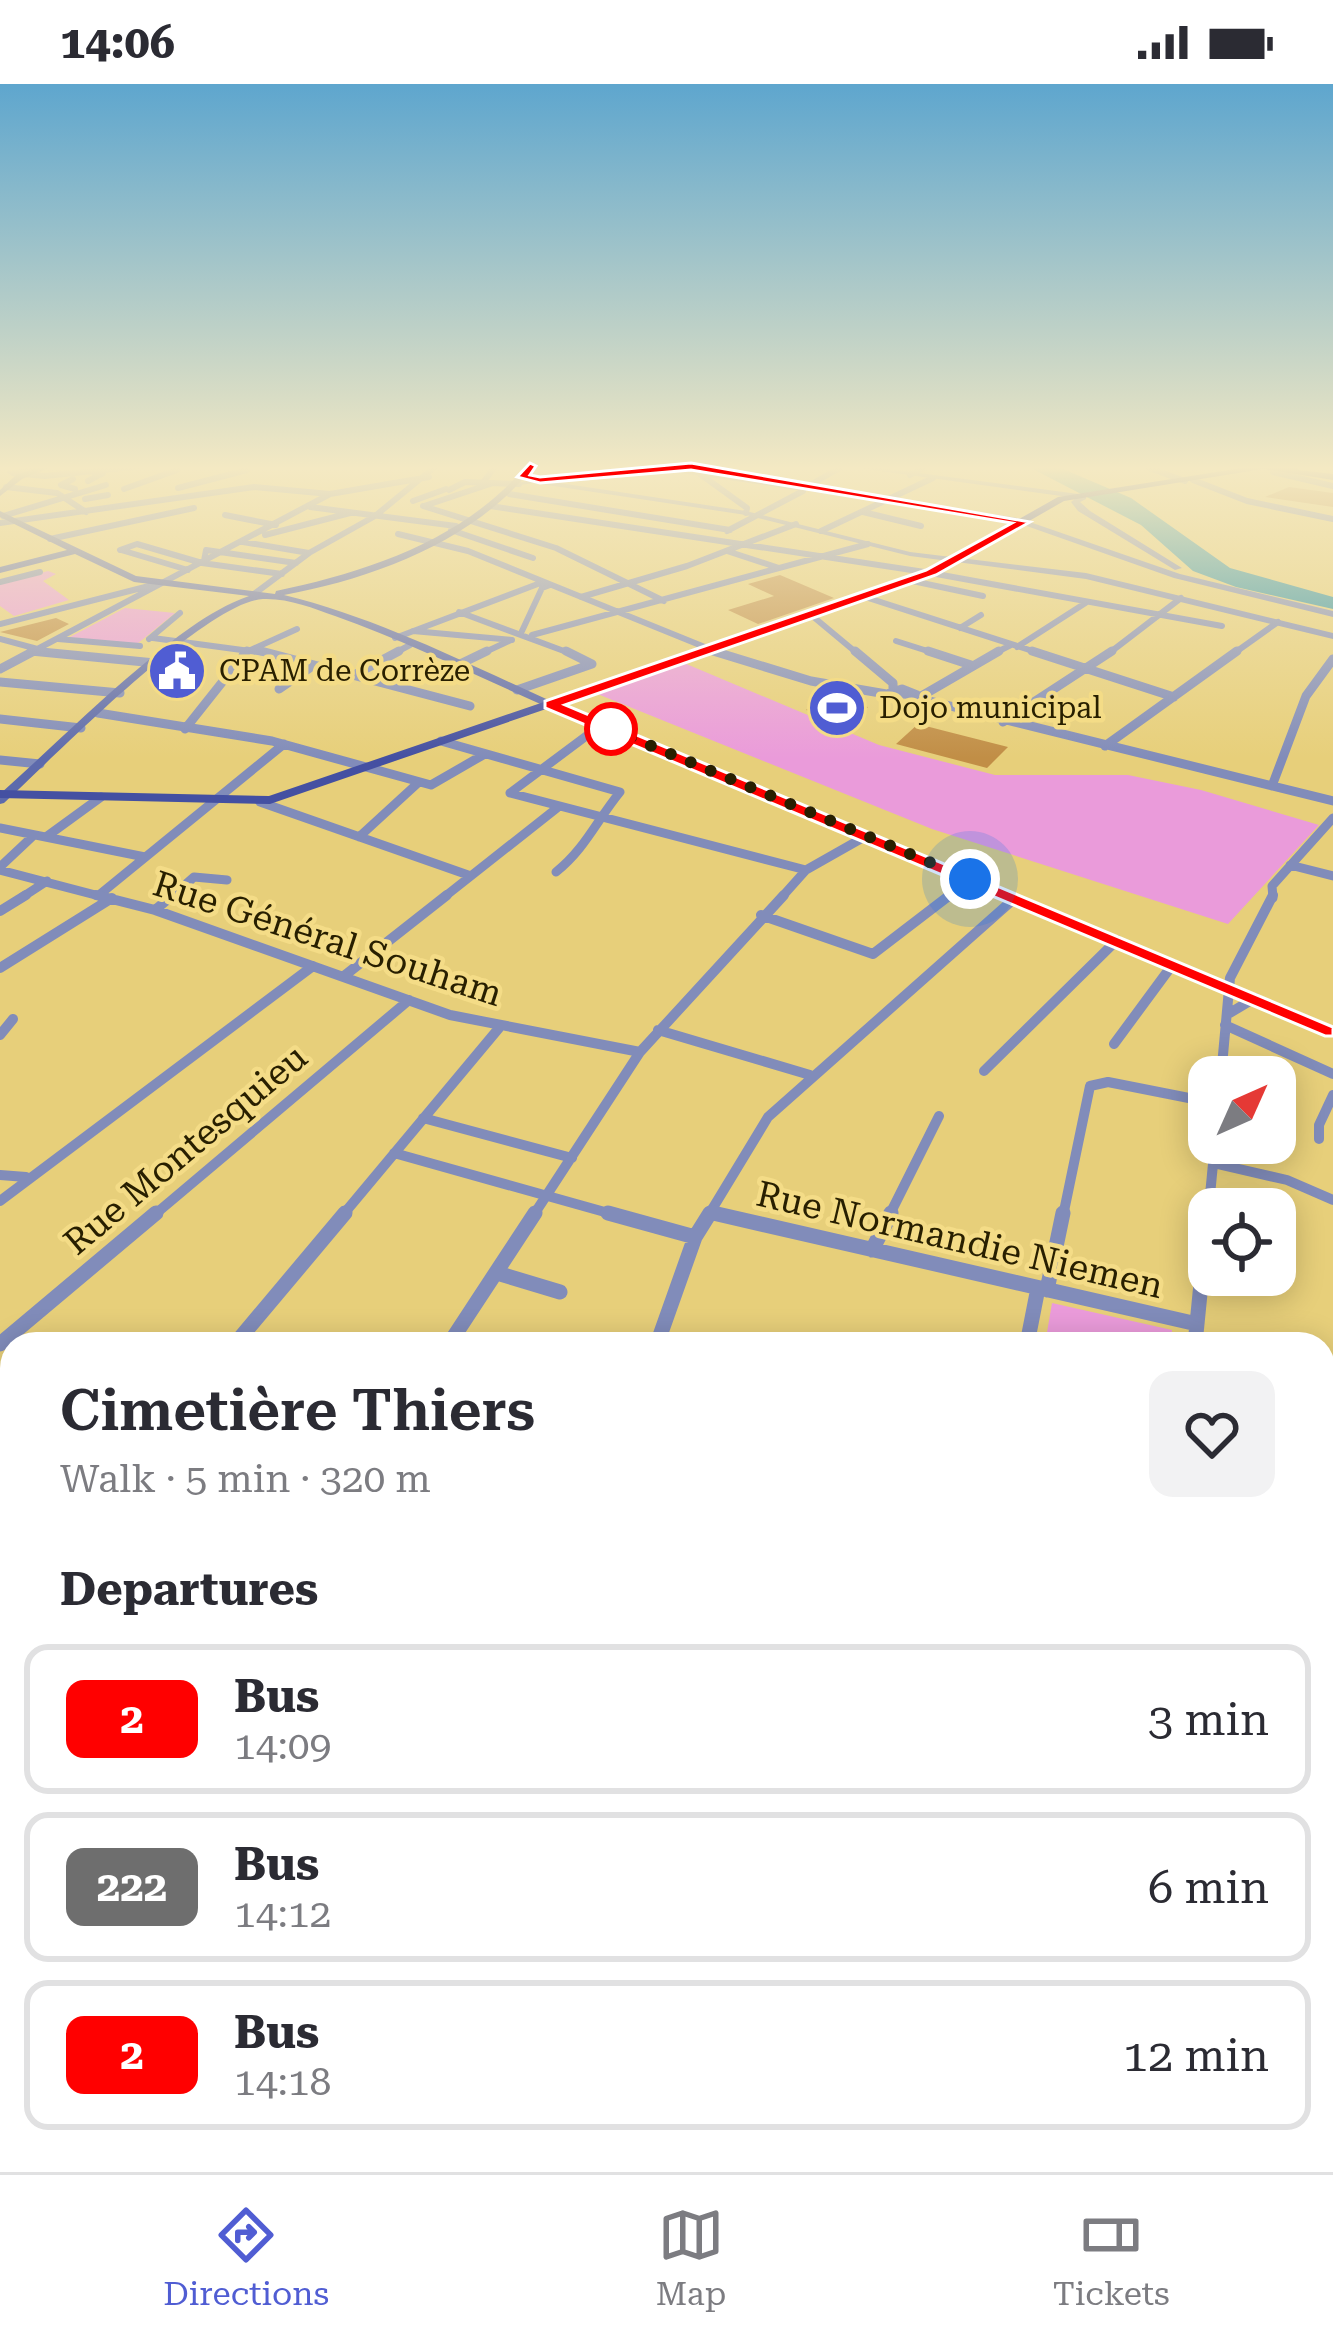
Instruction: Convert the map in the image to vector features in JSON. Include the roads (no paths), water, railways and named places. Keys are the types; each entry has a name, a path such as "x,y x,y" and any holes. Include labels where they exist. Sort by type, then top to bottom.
{"main road":[{"path":"98,563 135,583 234,598 323,584 375,563"},
{"path":"2,796 260,802 949,563"},
{"path":"259,594 304,602 395,638 411,638 458,665 551,705 1333,1032"},
{"path":"2,796 234,598"}],"street":[{"path":"170,563 274,580"},
{"path":"0,669 201,563"},
{"path":"213,563 283,574"},
{"path":"259,594 296,563"},
{"path":"501,563 704,651 866,689 916,694 936,706 1333,801"},
{"path":"508,566 516,563"},
{"path":"589,563 664,601"},
{"path":"579,598 689,563"},
{"path":"766,563 780,568"},
{"path":"458,665 527,633 797,563"},
{"path":"873,563 1222,626"},
{"path":"890,566 894,563"},
{"path":"991,563 1086,576 1333,636"},
{"path":"1141,563 1333,614"},
{"path":"1167,563 1249,594"},
{"path":"0,582 40,572"},
{"path":"908,580 983,596"},
{"path":"0,624 135,583"},
{"path":"356,674 459,612 547,583"},
{"path":"527,633 547,583"},
{"path":"862,596 1174,697"},
{"path":"1003,722 1088,669 1181,598"},
{"path":"916,694 1014,646 1088,601"},
{"path":"59,608 88,622"},
{"path":"0,610 14,620"},
{"path":"459,612 527,633 592,664 518,690"},
{"path":"123,660 180,613"},
{"path":"810,614 892,682 892,692"},
{"path":"960,628 981,615"},
{"path":"1105,746 1278,622"},
{"path":"180,728 243,653 297,628"},
{"path":"0,638 33,652 155,663"},
{"path":"153,638 253,649 470,706"},
{"path":"411,638 512,640"},
{"path":"57,639 140,646"},
{"path":"896,641 971,665"},
{"path":"1273,786 1306,696 1333,659"},
{"path":"279,689 314,665"},
{"path":"0,682 120,694"},
{"path":"98,713 284,744 437,784 483,755"},
{"path":"0,719 81,728"},
{"path":"601,725 510,793 597,820 806,870"},
{"path":"441,741 620,792 597,820 584,850 556,872"},
{"path":"0,968 106,896 146,857 284,744"},
{"path":"1,761 40,764"},
{"path":"359,837 419,782"},
{"path":"0,869 40,836 101,797"},
{"path":"260,802 471,876"},
{"path":"344,976 557,808"},
{"path":"1223,1056 1228,987 1273,900 1272,886 1331,823"},
{"path":"0,828 146,857"},
{"path":"457,1332 658,1030 806,870 866,836"},
{"path":"1290,865 1333,876"},
{"name":"Rue Général Souham","path":"0,869 155,910 499,1028 640,1052"},
{"path":"0,884 16,873"},
{"path":"155,910 194,877 227,880"},
{"path":"761,915 873,954 970,879"},
{"path":"0,911 47,880"},
{"path":"661,1332 695,1237 768,1117 1015,898"},
{"path":"984,1071 1117,940"},
{"path":"1114,1044 1173,964"},
{"path":"0,1201 313,966"},
{"path":"1227,1020 1255,998"},
{"name":"Rue Montesquieu","path":"15,1332 409,1000"},
{"path":"0,1035 13,1019"},
{"path":"1227,1020 1333,1074"},
{"path":"246,1332 499,1028"},
{"path":"658,1030 810,1075"},
{"path":"1030,1332 1090,1086 1108,1082 1188,1098"},
{"path":"1319,1139 1319,1124 1333,1095"},
{"path":"872,1250 939,1116"},
{"path":"423,1118 572,1158"},
{"path":"394,1153 695,1237"},
{"path":"1196,1332 1213,1164"},
{"path":"1217,1164 1287,1180 1333,1200"},
{"path":"0,1175 26,1177"},
{"name":"Rue Normandie Niemen","path":"710,1212 1196,1324"},
{"path":"497,1273 560,1292"}],"water":[{"path":"1184,563 1224,563 1333,597 1333,609 1236,587"}],"place":[{"name":"CPAM de Corrèze","path":"177,671"},
{"name":"Dojo municipal","path":"837,708"}]}
